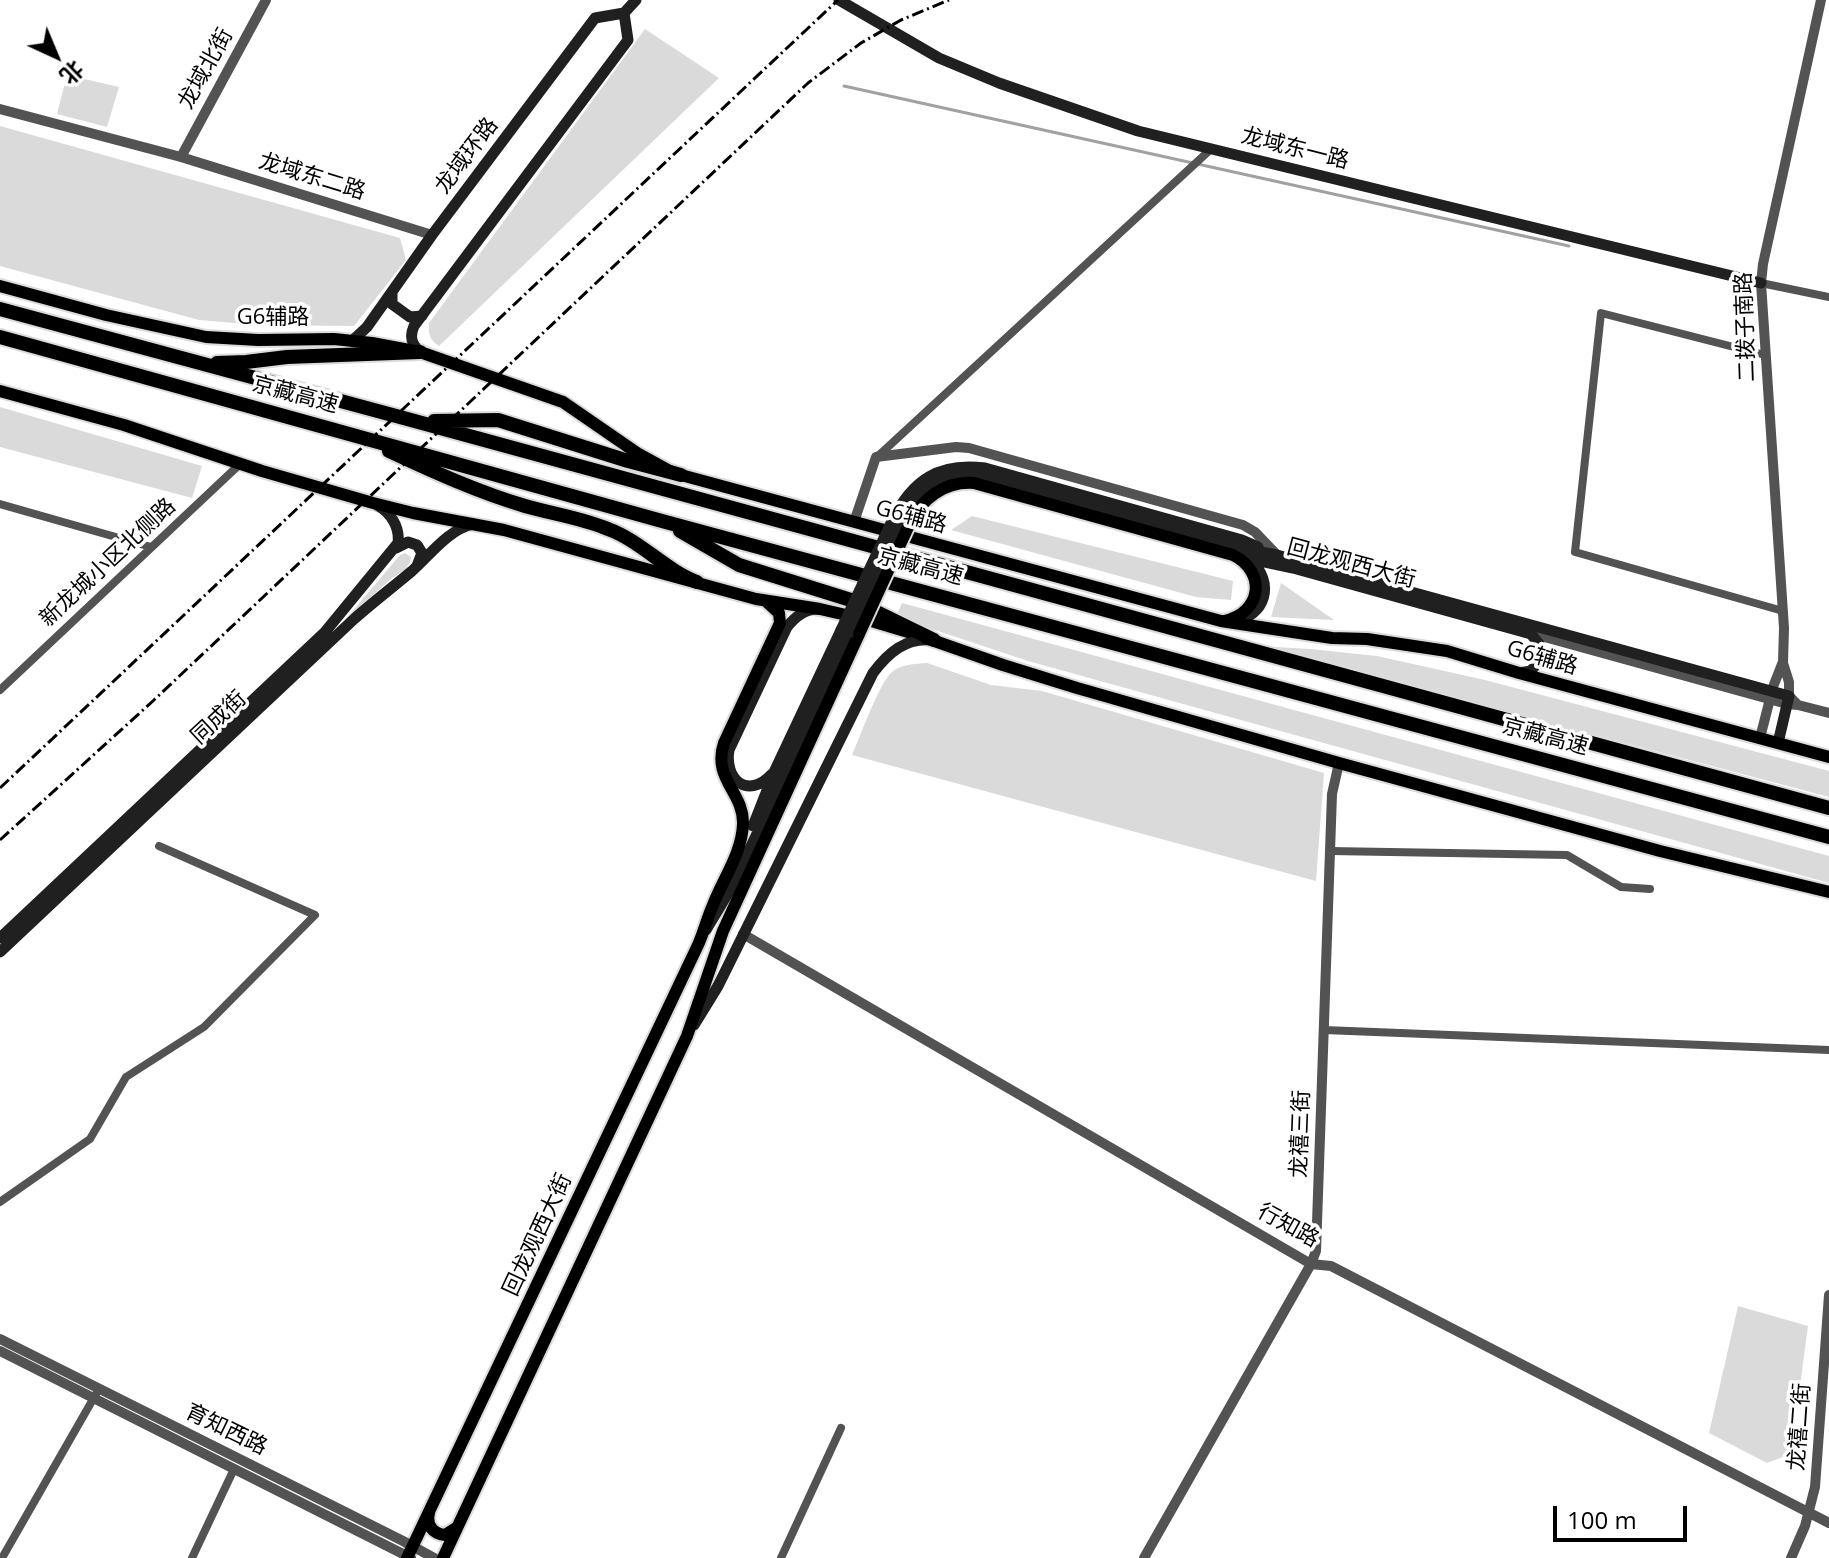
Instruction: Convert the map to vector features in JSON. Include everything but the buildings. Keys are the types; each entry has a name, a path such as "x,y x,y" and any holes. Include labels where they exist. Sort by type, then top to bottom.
{"highway":[{"name":"京藏高速","path":"0,309 1829,808"},
{"name":"京藏高速","path":"0,337 662,521 1829,837"},
{"path":"197,363 420,352"},
{"path":"411,420 498,420 681,475"},
{"path":"345,432 474,490 606,528 697,582"},
{"path":"662,521 739,565 854,601 934,640"}],"main road":[{"name":"龙域环路","path":"352,341 364,330 595,18 624,13 636,0"},
{"name":"龙域东一路","path":"839,0 939,58 999,83 1138,131 1761,283"},
{"path":"420,352 411,336 414,326 628,40 624,13"},
{"name":"G6辅路","path":"0,286 106,315 206,337 352,341 420,352 563,402 637,453 681,475 1221,621 1447,651 1829,757"},
{"path":"392,292 392,304 410,317 422,316"},
{"path":"0,391 124,425 240,464 373,503 539,539 763,601 775,609 780,623 722,750 721,767 740,808 742,832 698,945"},
{"name":"回龙观西大街","path":"901,523 915,501 933,483 948,476 972,475 1239,548 1277,555 1791,702"},
{"name":"回龙观西大街","path":"901,523 939,490 956,484 974,483 1529,633"},
{"path":"373,503 383,508 396,525 399,539 395,549"},
{"path":"443,1558 687,1036 723,931 850,632 901,523"},
{"name":"同成街","path":"0,952 338,633 414,570 450,535 474,524"},
{"path":"395,549 408,542 420,549 421,558 414,570"},
{"name":"同成街","path":"0,938 325,632 395,549"},
{"path":"1221,621 1239,615 1256,593 1256,581 1251,570 1233,555"},
{"path":"1221,621 1248,617 1263,599 1265,587 1262,574 1247,558"},
{"path":"756,599 868,620 1003,665 1339,763 1660,851 1829,892"},
{"path":"775,770 760,785 746,786 732,772 728,761 729,750 787,627 805,611 820,609"},
{"name":"回龙观西大街","path":"707,929 735,870 775,770 850,632"},
{"name":"回龙观西大街","path":"409,1554 698,945 733,885 850,632"},
{"path":"1519,673 1531,671 1538,660 1538,641 1529,633"},
{"path":"687,1036 718,986 873,673 906,643 934,640"},
{"name":"二拨子南路","path":"1778,743 1791,702"},
{"path":"431,1506 428,1522 436,1533 449,1534 460,1521"}],"street":[{"name":"龙域北街","path":"181,157 266,0"},
{"name":"二拨子南路","path":"1791,702 1783,658 1783,611 1761,283 1825,0"},
{"name":"龙域东二路","path":"0,109 181,157 432,235"},
{"path":"854,522 876,457 1211,149"},
{"path":"1761,283 1829,297"},
{"path":"1765,355 1601,313 1575,552 1783,611"},
{"name":"回龙观西大街","path":"876,457 969,448 1243,525 1255,532 1277,555"},
{"name":"新龙城小区北侧路","path":"0,690 240,464"},
{"path":"0,504 151,547"},
{"name":"回龙观西大街","path":"1529,633 1771,695"},
{"name":"二拨子南路","path":"1760,738 1783,658"},
{"name":"回龙观西大街","path":"1791,702 1829,713"},
{"name":"龙禧三街","path":"1144,1558 1311,1264 1317,1245 1332,794 1339,763"},
{"path":"0,1202 90,1139 126,1077 204,1027 315,915 159,846"},
{"path":"1330,851 1567,855 1621,887 1650,889"},
{"name":"行知路","path":"743,934 1311,1264 1331,1266 1829,1523"},
{"path":"1324,1030 1829,1050"},
{"name":"龙禧二街","path":"1791,1558 1810,1513 1815,1487 1829,1295"},
{"name":"育知西路","path":"0,1339 234,1469 409,1554 434,1558"},
{"name":"育知西路","path":"0,1351 96,1394 409,1554"},
{"path":"2,1558 96,1394"},
{"path":"781,1558 841,1428"},
{"path":"192,1558 234,1469"}],"shaded area":[{"path":"645,29 719,78 439,346 430,337 429,323"},
{"path":"67,75 119,87 107,127 57,114"},
{"path":"0,126 400,238 406,260 354,326 259,325 199,320 0,266"},
{"path":"0,407 202,466 192,498 0,447"},
{"path":"972,516 1233,581 1231,600 1196,597 951,530"},
{"path":"405,553 411,557 405,570 344,621 400,555"},
{"path":"1281,583 1334,620 1271,617"},
{"path":"902,603 1829,856 1829,883 1028,661 896,617"},
{"path":"1259,646 1377,656 1485,680 1829,771 1829,797"},
{"path":"927,663 991,685 1042,691 1324,773 1316,881 852,755 886,679 903,666"},
{"path":"1738,1306 1808,1326 1791,1454 1767,1463 1709,1433"}],"waterway":[{"path":"844,86 1569,246"}],"railway":[{"path":"0,788 838,0"},
{"path":"0,840 154,700 808,83 861,43 901,20 949,0"}]}
